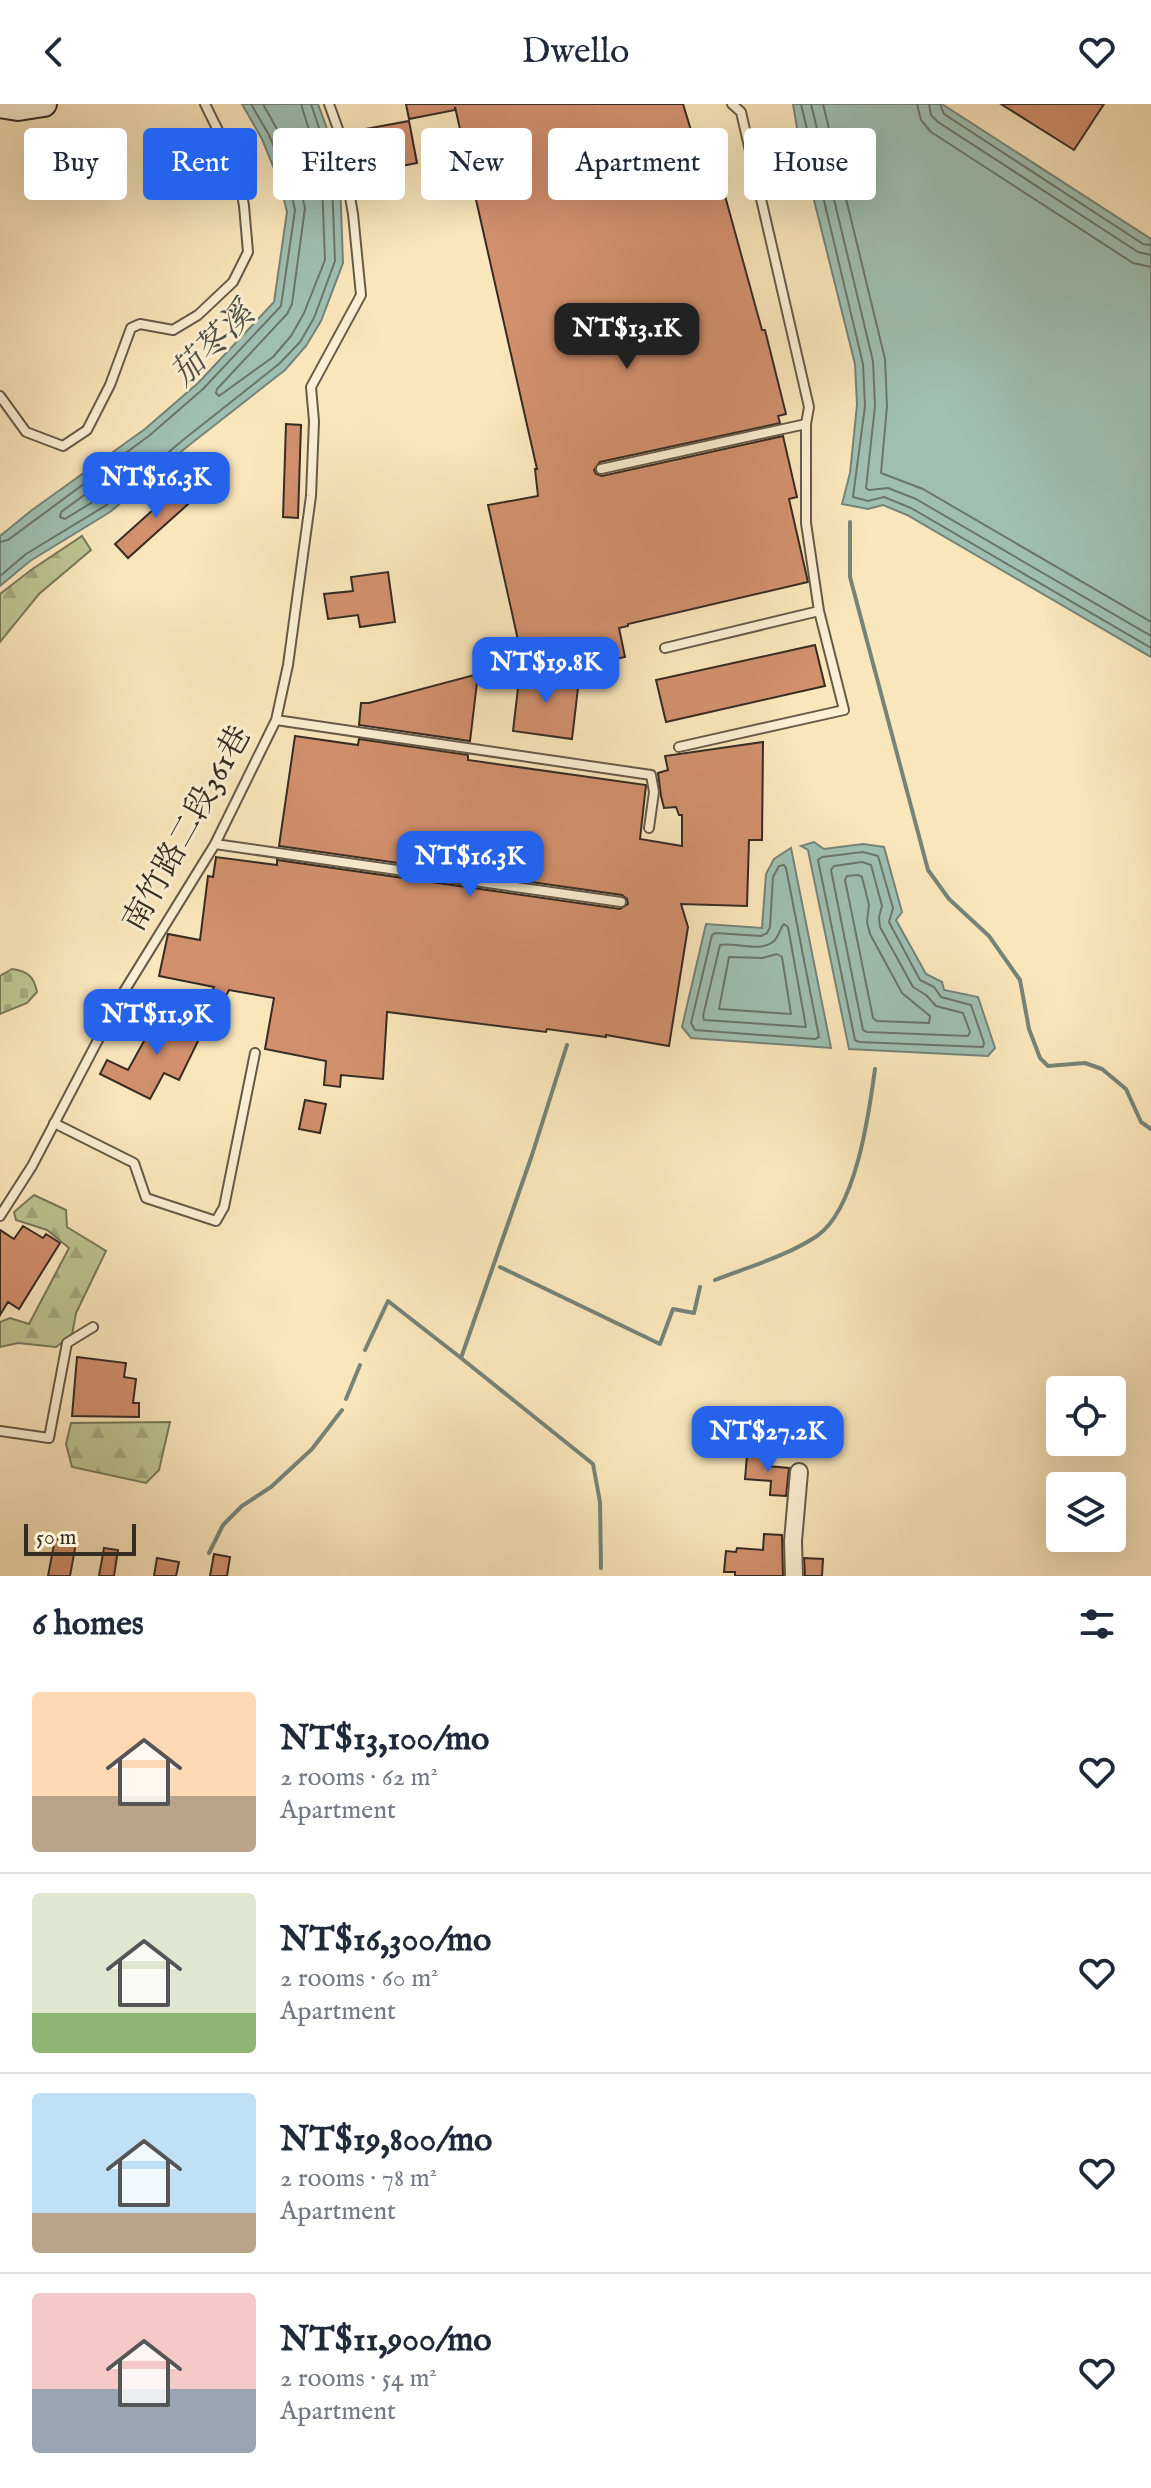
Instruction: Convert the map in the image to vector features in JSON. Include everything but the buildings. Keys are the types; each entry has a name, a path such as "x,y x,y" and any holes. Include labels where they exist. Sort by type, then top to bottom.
{"street":[{"path":"0,105 18,108 44,104"},
{"path":"794,1576 793,1541 799,1472"}],"lane":[{"path":"0,396 26,432 63,446 87,430 110,385 131,328 140,324 173,330 198,315 233,282 248,252 244,206 238,171 205,104"},
{"name":"南竹路二段361巷","path":"0,1216 32,1166 120,998 215,844 276,720 288,665 311,496 314,421 311,387 361,295 353,214 338,129 329,104"},
{"path":"679,747 844,710 819,611 806,523 806,424 809,407 741,112 732,104"},
{"path":"601,469 806,424"},
{"path":"665,648 819,611"},
{"path":"276,720 651,775 654,792 649,828"},
{"path":"215,844 621,902"},
{"path":"54,1123 134,1163 146,1198 216,1221 224,1207 255,1053"},
{"path":"0,1431 49,1438 67,1343 93,1327"}],"green space":[{"path":"82,536 91,550 39,594 0,642 0,594"},
{"path":"12,969 29,975 37,992 27,1003 0,1014 0,976"},
{"path":"34,1195 66,1210 67,1227 106,1251 76,1313 72,1335 56,1347 18,1343 0,1347 0,1322 10,1318 29,1324 69,1248 47,1230 16,1220 14,1212"},
{"path":"170,1422 159,1470 146,1483 72,1467 66,1444 71,1423"}],"water":[{"path":"242,104 318,104 327,128 273,128 273,166"},
{"path":"793,104 942,104 1151,239 1151,657 907,515 883,505 868,509 842,504 850,473 857,405 855,364 814,200 876,200 876,128 797,128"},
{"path":"284,200 341,200 343,263 321,321 306,346 285,370 110,512 30,561 0,586 0,536 145,429 198,383 274,302 287,212"},
{"path":"814,842 824,849 863,844 884,847 902,912 896,920 926,974 942,982 944,990 978,997 995,1048 988,1056 849,1049 808,850 801,846"},
{"path":"791,848 831,1048 691,1038 682,1027 706,924 762,928 766,874 774,859"}],"waterway":[{"path":"850,522 850,577 928,870 949,899 989,936 1020,980 1029,1029 1040,1058 1048,1066 1085,1063 1102,1069 1126,1089 1141,1122 1151,1129"},
{"path":"567,1045 461,1358 593,1464 600,1502 601,1568"},
{"path":"715,1280 793,1249 817,1236 830,1223 851,1183 869,1110 875,1069"},
{"path":"500,1267 660,1344 673,1309 694,1313 700,1287"},
{"path":"365,1350 388,1301 461,1358"},
{"path":"346,1399 360,1365"},
{"path":"209,1553 223,1525 312,1449 342,1410"}],"water label":[{"name":"茄苳溪","path":"213,345"}]}
